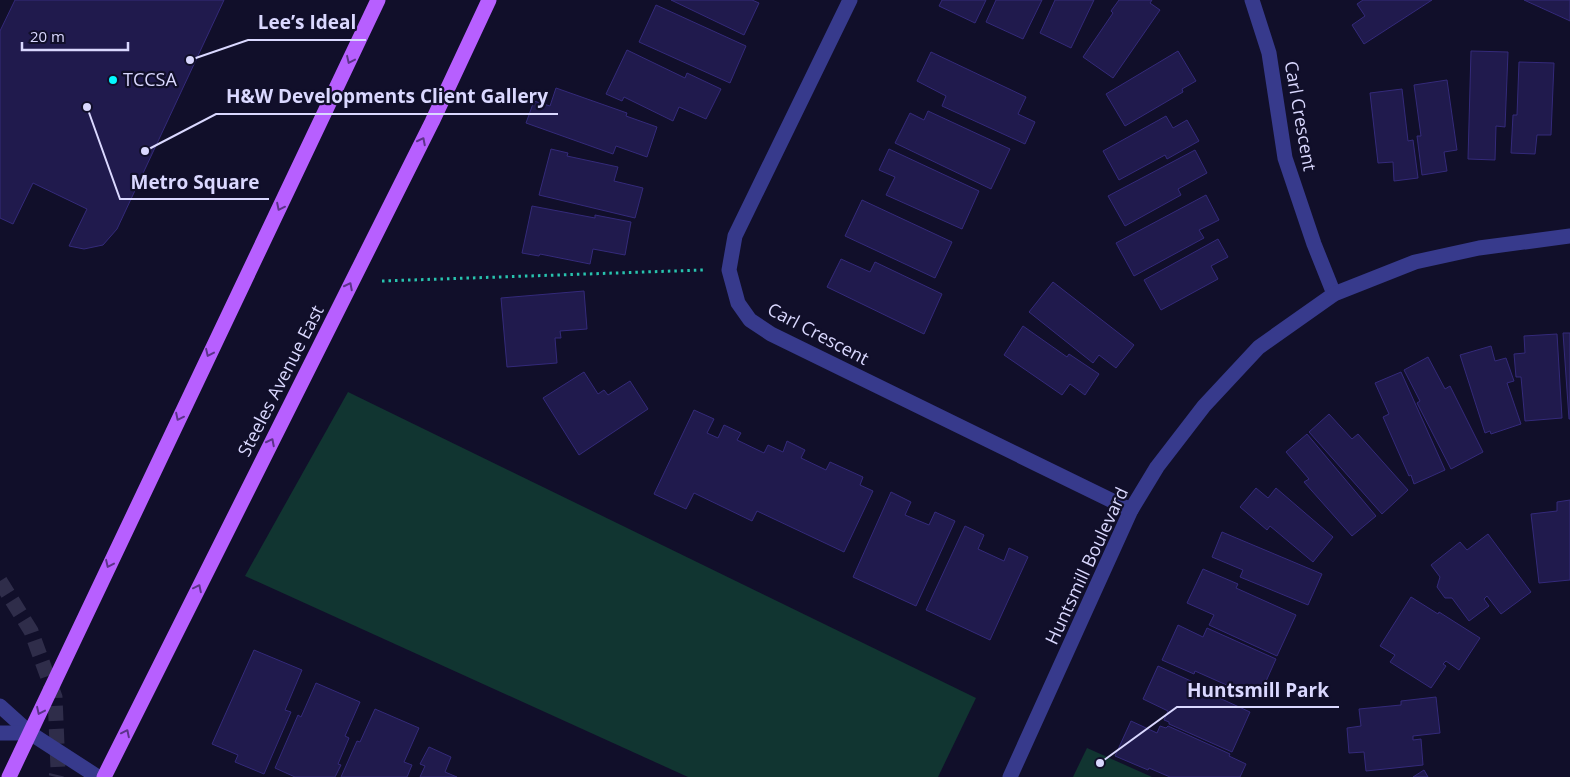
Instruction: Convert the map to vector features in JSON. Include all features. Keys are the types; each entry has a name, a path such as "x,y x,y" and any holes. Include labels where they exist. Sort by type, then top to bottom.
{"main road":[{"path":"9,777 378,0"},
{"name":"Steeles Avenue East","path":"104,777 432,122 489,0"}],"street":[{"name":"Carl Crescent","path":"850,0 735,236 729,270 738,304 750,320 771,334 1131,510"},
{"name":"Carl Crescent","path":"1252,0 1269,53 1285,158 1314,244 1334,294"},
{"name":"Huntsmill Boulevard","path":"1010,777 1131,510 1158,467 1204,406 1259,347 1334,294 1415,262 1479,248 1570,236"},
{"path":"0,706 30,733 98,777"},
{"path":"0,733 30,733"}],"path":[{"path":"387,281 729,270"}],"green space":[{"path":"348,392 976,698 938,777 688,777 245,576"},
{"path":"1087,748 1152,777 1073,777"}],"building":[{"path":"15,0 224,0 117,229 103,245 84,249 69,246 87,209 33,183 13,224 0,218 0,31"},
{"path":"671,0 752,0 759,3 744,35"},
{"path":"942,0 986,0 975,23 939,6"},
{"path":"996,0 1042,0 1023,39 986,22"},
{"path":"1055,0 1094,0 1071,48 1040,33"},
{"path":"1119,0 1152,0 1150,3 1160,10 1113,78 1083,57 1113,13 1111,11"},
{"path":"1363,0 1432,0 1364,44 1352,25 1365,16 1357,4"},
{"path":"1524,0 1570,0 1570,21 1568,20"},
{"path":"656,5 746,46 730,83 639,42"},
{"path":"627,50 685,78 687,73 721,89 706,119 679,107 673,121 624,97 622,101 606,94"},
{"path":"1178,51 1196,81 1182,89 1183,92 1125,126 1106,94"},
{"path":"1471,51 1508,52 1505,127 1496,126 1495,160 1468,159"},
{"path":"931,52 1026,97 1018,114 1035,122 1025,144 942,106 946,96 917,81"},
{"path":"1519,62 1554,63 1551,135 1537,135 1535,154 1511,153 1513,115 1517,115"},
{"path":"1447,80 1457,150 1444,152 1447,171 1422,175 1417,136 1421,136 1414,85"},
{"path":"556,88 627,113 626,116 657,127 647,157 616,146 613,154 526,123 534,101 550,106"},
{"path":"1402,89 1408,141 1413,140 1418,178 1394,181 1393,162 1378,163 1370,93"},
{"path":"928,111 1010,149 991,189 895,143 910,113 924,120"},
{"path":"1166,116 1173,128 1187,120 1199,141 1167,159 1165,155 1119,180 1103,151"},
{"path":"551,149 568,153 567,156 618,167 614,181 643,188 635,218 539,195"},
{"path":"889,149 979,191 962,229 886,195 895,177 879,170"},
{"path":"1195,150 1207,173 1178,189 1181,195 1125,226 1108,196"},
{"path":"1206,195 1219,220 1199,230 1204,238 1134,276 1116,243"},
{"path":"862,200 952,242 935,278 845,236"},
{"path":"532,206 595,218 595,215 631,222 625,255 593,249 590,264 540,254 539,256 522,253"},
{"path":"1218,239 1228,257 1211,266 1218,279 1161,310 1144,280"},
{"path":"841,259 870,272 875,262 942,294 924,334 827,287"},
{"path":"1053,282 1134,345 1116,368 1099,355 1093,363 1029,312"},
{"path":"584,291 587,329 560,331 561,338 555,338 557,363 507,367 501,298"},
{"path":"1023,326 1067,357 1069,354 1099,374 1085,395 1070,384 1062,395 1004,355"},
{"path":"1563,333 1570,333 1570,419 1569,419"},
{"path":"1557,334 1562,418 1525,421 1521,377 1516,377 1514,354 1525,353 1524,336"},
{"path":"1491,346 1495,361 1506,358 1514,381 1507,383 1521,424 1491,434 1490,431 1485,433 1460,355"},
{"path":"1428,357 1445,389 1450,386 1483,452 1451,469 1417,403 1420,401 1404,370"},
{"path":"584,372 598,394 604,390 608,395 630,381 648,409 579,455 543,398"},
{"path":"1401,372 1445,470 1414,484 1383,417 1389,414 1375,383"},
{"path":"694,410 714,419 707,433 718,438 724,425 741,433 737,440 764,453 768,445 783,452 787,441 805,450 801,458 826,470 830,462 863,477 860,485 873,491 844,552 757,511 752,521 694,493 686,509 654,494"},
{"path":"1329,414 1352,439 1358,434 1408,490 1382,514 1309,432"},
{"path":"1307,434 1376,516 1352,536 1304,482 1309,479 1286,452"},
{"path":"1256,488 1268,498 1276,488 1333,537 1313,562 1270,526 1267,530 1240,507"},
{"path":"891,492 911,502 905,515 929,525 935,512 955,521 916,606 853,577"},
{"path":"1570,500 1570,580 1539,583 1531,514 1557,511 1557,502"},
{"path":"965,526 984,535 978,549 1004,561 1009,548 1028,557 990,640 926,610"},
{"path":"1222,532 1322,574 1308,605 1240,577 1243,570 1212,557"},
{"path":"1488,534 1531,592 1501,614 1487,596 1484,599 1489,606 1469,621 1452,598 1445,598 1437,587 1440,577 1431,565 1460,542 1467,550"},
{"path":"1203,569 1238,584 1236,588 1296,615 1277,656 1209,625 1214,615 1187,603"},
{"path":"1411,597 1480,638 1459,670 1446,661 1443,664 1446,666 1431,688 1390,662 1395,655 1380,646"},
{"path":"1178,625 1203,637 1207,628 1276,659 1258,699 1195,671 1194,674 1162,660"},
{"path":"254,650 302,670 285,710 291,712 264,774 235,762 238,755 212,744"},
{"path":"1158,666 1193,682 1191,685 1250,712 1232,752 1169,724 1169,722 1164,720 1168,711 1143,699"},
{"path":"316,683 360,702 345,736 349,738 338,764 341,765 335,777 295,777 275,768 298,715 301,717"},
{"path":"1436,697 1440,733 1413,736 1413,740 1421,739 1423,765 1366,771 1364,752 1349,753 1347,728 1361,726 1359,709 1401,705 1401,701"},
{"path":"375,709 419,728 404,762 412,765 407,777 341,777 357,741 360,742"},
{"path":"1131,721 1157,733 1160,726 1166,728 1168,726 1230,754 1229,756 1246,764 1240,777 1170,777 1149,768 1148,770 1115,756"},
{"path":"429,747 451,757 445,772 457,777 420,777 425,766 420,764"},
{"path":"1424,770 1428,777 1413,777"}],"tunnel":[{"path":"0,581 31,631 55,697 58,769 56,777"}],"place":[{"name":"Lee’s Ideal","path":"190,60"},
{"name":"TCCSA","path":"113,80"},
{"name":"Metro Square","path":"87,107"},
{"name":"H&W Developments Client Gallery","path":"145,151"},
{"name":"Huntsmill Park","path":"1100,763"}]}
